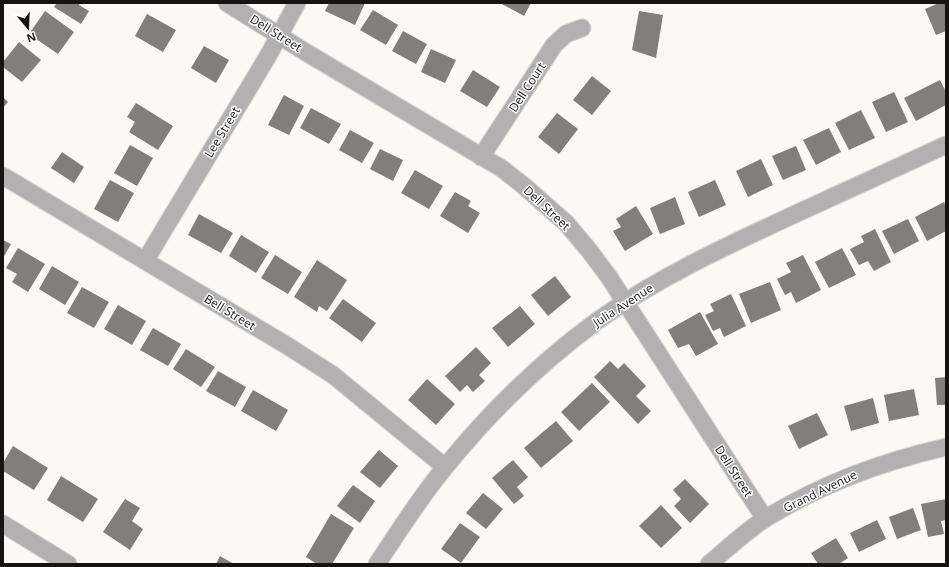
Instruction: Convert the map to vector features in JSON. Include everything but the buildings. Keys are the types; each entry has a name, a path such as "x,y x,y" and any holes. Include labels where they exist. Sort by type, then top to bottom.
{"street":[{"name":"Dell Street","path":"227,3 501,168 566,223 609,277 765,519"},
{"name":"Lee Street","path":"145,261 280,35 297,3"},
{"name":"Dell Court","path":"482,156 554,45 566,34 582,28"},
{"name":"Julia Avenue","path":"377,564 416,505 445,467 484,422 527,379 574,339 648,287 732,243 946,145"},
{"name":"Bell Street","path":"3,176 279,341 333,375 445,467"},
{"name":"Grand Avenue","path":"710,564 765,519 805,496 838,480 872,467 908,456 946,447"},
{"path":"3,524 68,564"}]}
